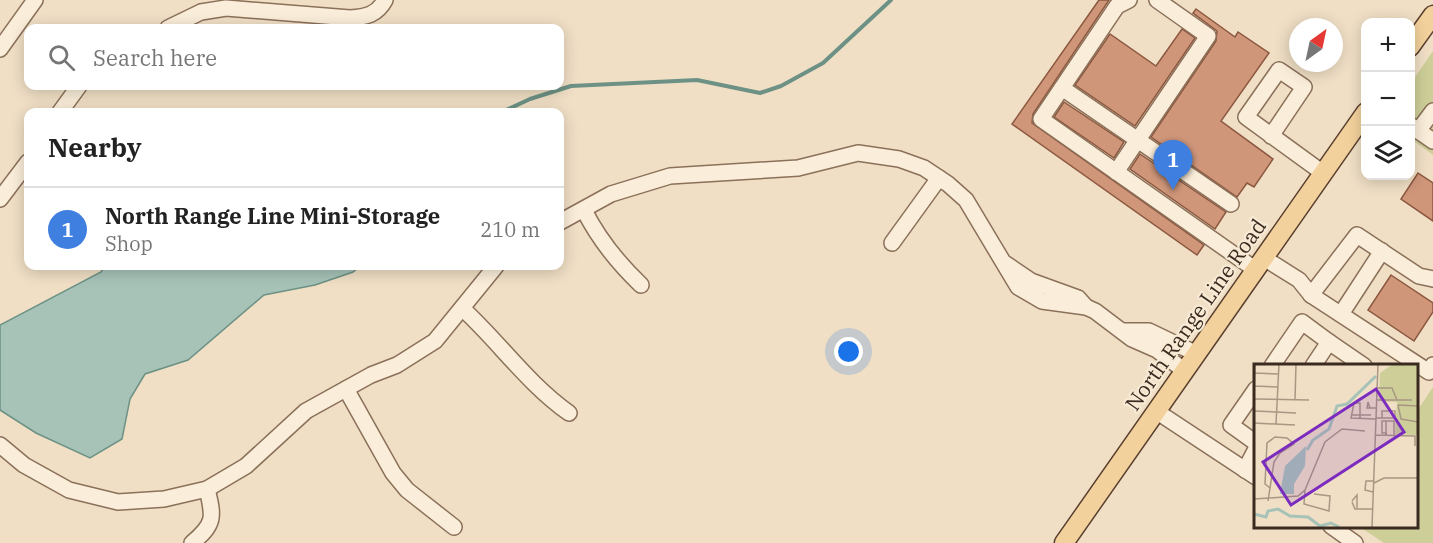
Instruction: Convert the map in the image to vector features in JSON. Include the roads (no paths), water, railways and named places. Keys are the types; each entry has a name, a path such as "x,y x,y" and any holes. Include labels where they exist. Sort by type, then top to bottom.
{"main road":[{"path":"1415,40 1433,15"},
{"name":"North Range Line Road","path":"1064,543 1361,118"}],"street":[{"path":"0,49 35,0"},
{"path":"176,24 201,12 226,8 350,18 366,17 379,11 385,0"},
{"path":"1129,0 1118,6 1041,119 1116,172 1260,264 1299,280 1311,295 1417,364"},
{"path":"1116,172 1208,36 1157,0"},
{"path":"1062,88 1231,204"},
{"path":"63,108 76,90"},
{"path":"1415,127 1433,111"},
{"path":"1415,129 1433,141"},
{"path":"1271,135 1323,173"},
{"path":"564,220 611,195 670,176 798,168 858,153 899,159 924,168 966,200 1018,287 1042,302 1086,307 1124,331 1132,339 1157,350 1185,371"},
{"path":"0,199 24,167"},
{"path":"892,243 939,178"},
{"path":"584,210 595,233 618,264 641,285"},
{"path":"1311,295 1357,235 1419,276 1433,279"},
{"path":"1341,314 1382,251"},
{"path":"0,445 24,465 69,490 118,502 164,499 207,489 246,465 306,411 371,375 397,365 435,341 493,270"},
{"path":"462,308 501,346 541,393 569,413"},
{"path":"1273,364 1302,322 1361,364"},
{"path":"1124,331 1149,331 1197,354"},
{"path":"1314,364 1329,342"},
{"path":"1418,365 1429,372 1433,365"},
{"path":"346,389 375,444 407,490 454,527"},
{"path":"1254,392 1231,425 1254,442"},
{"path":"1156,411 1251,473"},
{"path":"192,543 209,528 213,511 207,489"},
{"path":"1334,528 1353,542"}],"waterway":[{"path":"564,88 697,80 760,93 781,86 823,63 891,0"},
{"path":"511,108 558,90"}],"place":[{"name":"North Range Line Mini-Storage","path":"1173,190"}]}
